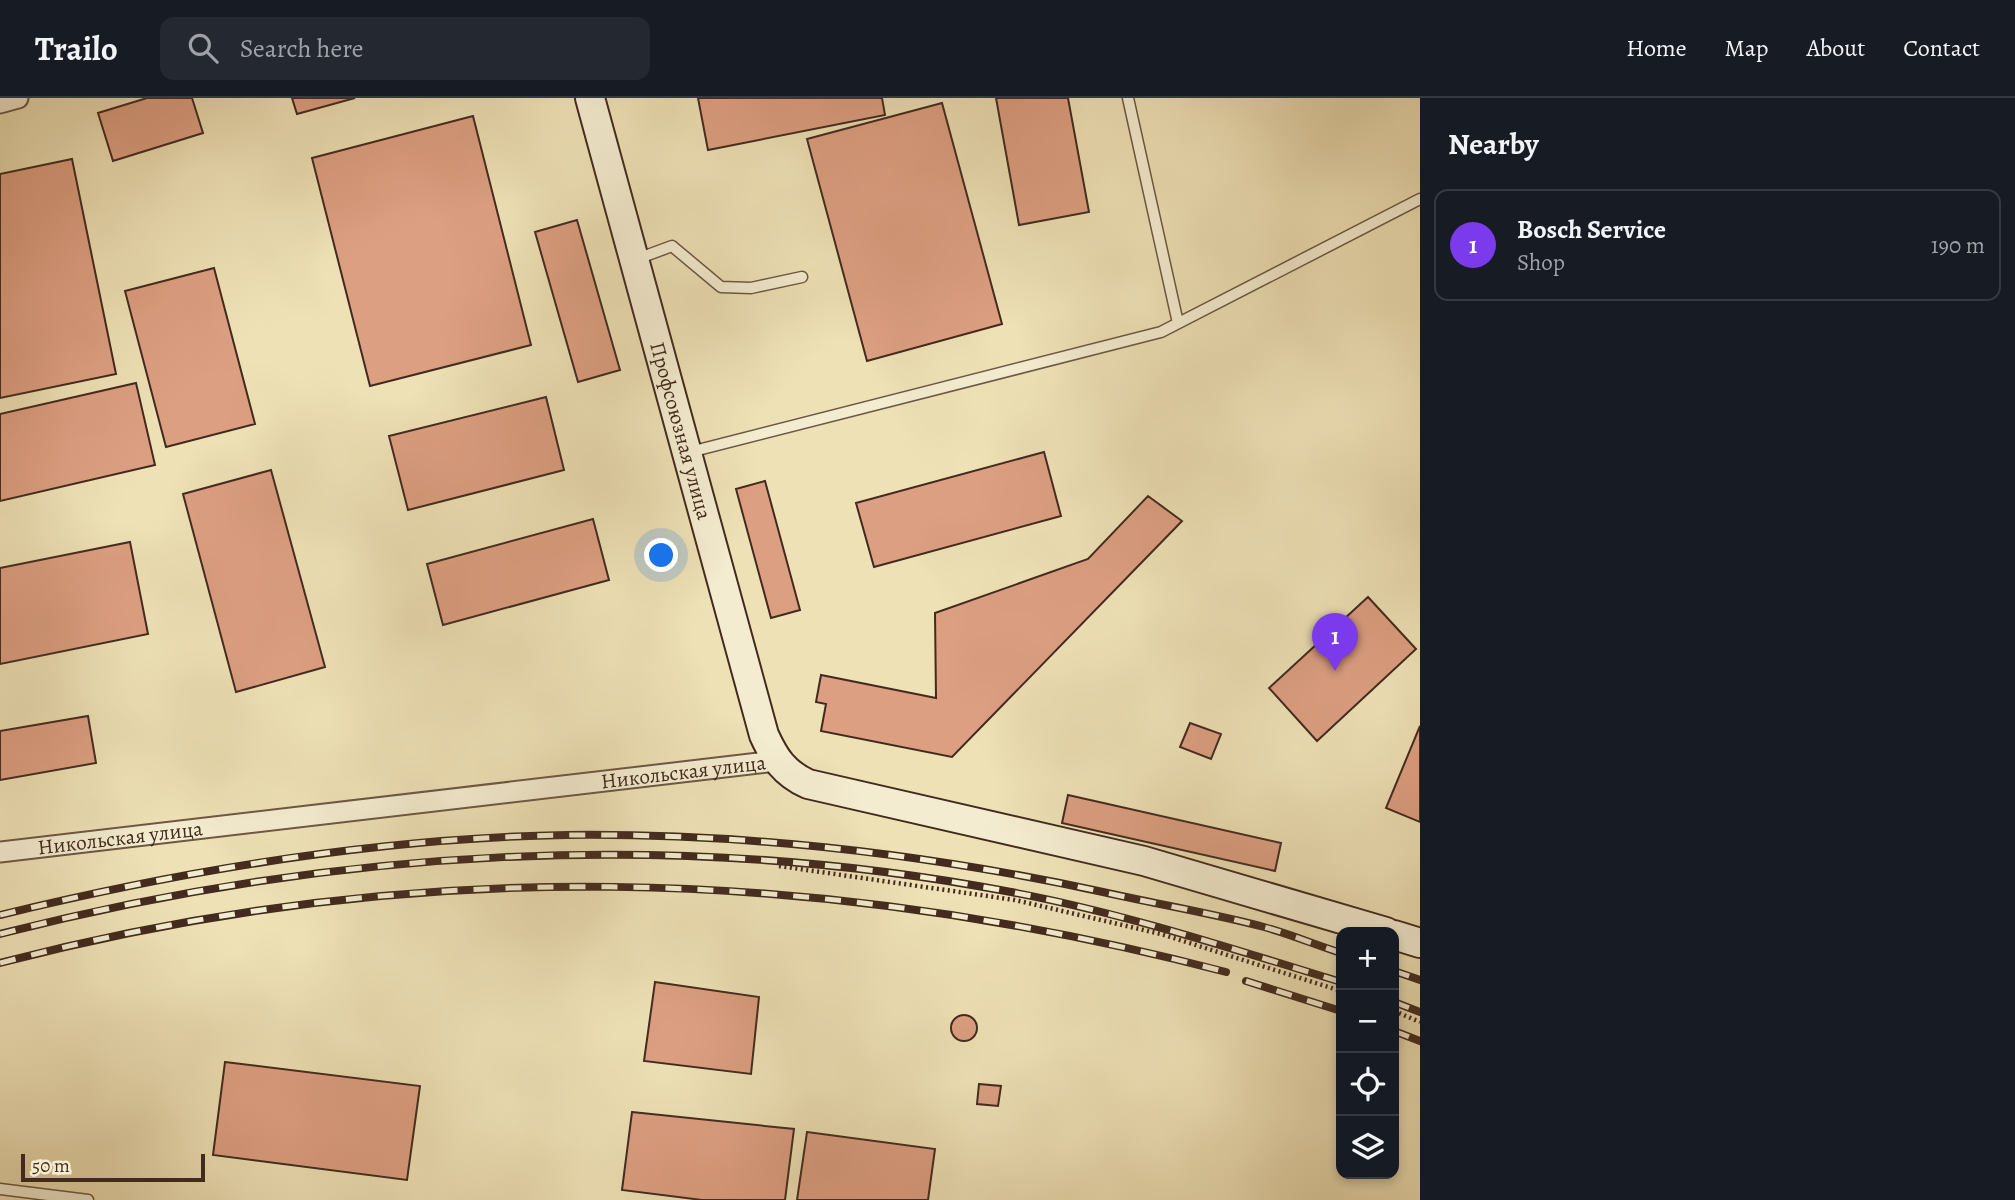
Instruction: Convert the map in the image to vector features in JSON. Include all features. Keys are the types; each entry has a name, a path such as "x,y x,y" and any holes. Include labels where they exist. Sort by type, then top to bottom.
{"street":[{"path":"0,103 18,98"},
{"name":"Профсоюзная улица","path":"590,98 764,735 776,761"},
{"name":"Никольская улица","path":"0,852 776,761 791,776 808,785 1144,860 1368,927"},
{"path":"1399,937 1420,943"}],"lane":[{"path":"1128,98 1178,323"},
{"path":"687,453 1161,332 1420,200"},
{"path":"635,260 673,246 721,287 751,288 802,277"},
{"path":"0,1189 88,1200"}],"path":[{"path":"779,866 1015,900 1161,934 1338,990"},
{"path":"1399,1013 1420,1022"}],"building":[{"path":"147,98 192,98 203,133 113,161 98,113"},
{"path":"292,98 355,98 297,114"},
{"path":"698,98 882,98 885,115 708,150"},
{"path":"996,98 1068,98 1089,212 1019,225"},
{"path":"942,103 1002,324 867,361 807,139"},
{"path":"473,116 531,345 370,386 312,158"},
{"path":"72,159 116,374 0,398 0,174"},
{"path":"577,220 620,370 578,382 535,232"},
{"path":"214,268 255,424 166,447 125,291"},
{"path":"136,383 155,465 0,501 0,414"},
{"path":"546,397 564,470 408,510 389,436"},
{"path":"1044,452 1061,516 874,567 856,503"},
{"path":"271,470 325,667 236,692 183,494"},
{"path":"765,481 800,610 771,618 736,489"},
{"path":"1148,496 1182,521 952,757 821,731 826,704 816,702 821,675 936,698 935,613 1088,559"},
{"path":"593,519 609,580 443,625 427,564"},
{"path":"130,542 148,634 0,664 0,568"},
{"path":"1368,597 1416,649 1317,741 1269,688"},
{"path":"88,716 96,763 0,780 0,731"},
{"path":"1190,723 1221,734 1211,759 1180,747"},
{"path":"1420,726 1420,822 1386,808"},
{"path":"1068,795 1281,843 1275,871 1062,823"},
{"path":"655,982 759,997 751,1074 644,1061"},
{"path":"964,1015 973,1019 977,1028 973,1037 964,1041 955,1037 951,1028 955,1019"},
{"path":"225,1062 420,1086 407,1180 213,1155"},
{"path":"979,1084 1001,1086 998,1106 977,1104"},
{"path":"632,1112 794,1129 785,1200 702,1200 622,1190"},
{"path":"807,1132 935,1149 928,1200 797,1200"}],"railway":[{"path":"0,915 210,871 352,850 495,837 635,835 837,848 970,867 1244,922 1336,951"},
{"path":"0,934 125,905 250,883 377,866 504,857 631,855 758,860 885,872 1011,892 1136,921 1336,980"},
{"path":"0,963 154,928 308,904 461,890 614,887 766,894 919,910 1072,936 1226,972"},
{"path":"1399,973 1420,980"},
{"path":"1246,981 1336,1009"},
{"path":"1399,1004 1420,1012"},
{"path":"1399,1033 1420,1041"}],"place":[{"name":"Bosch Service","path":"1335,671"}]}
